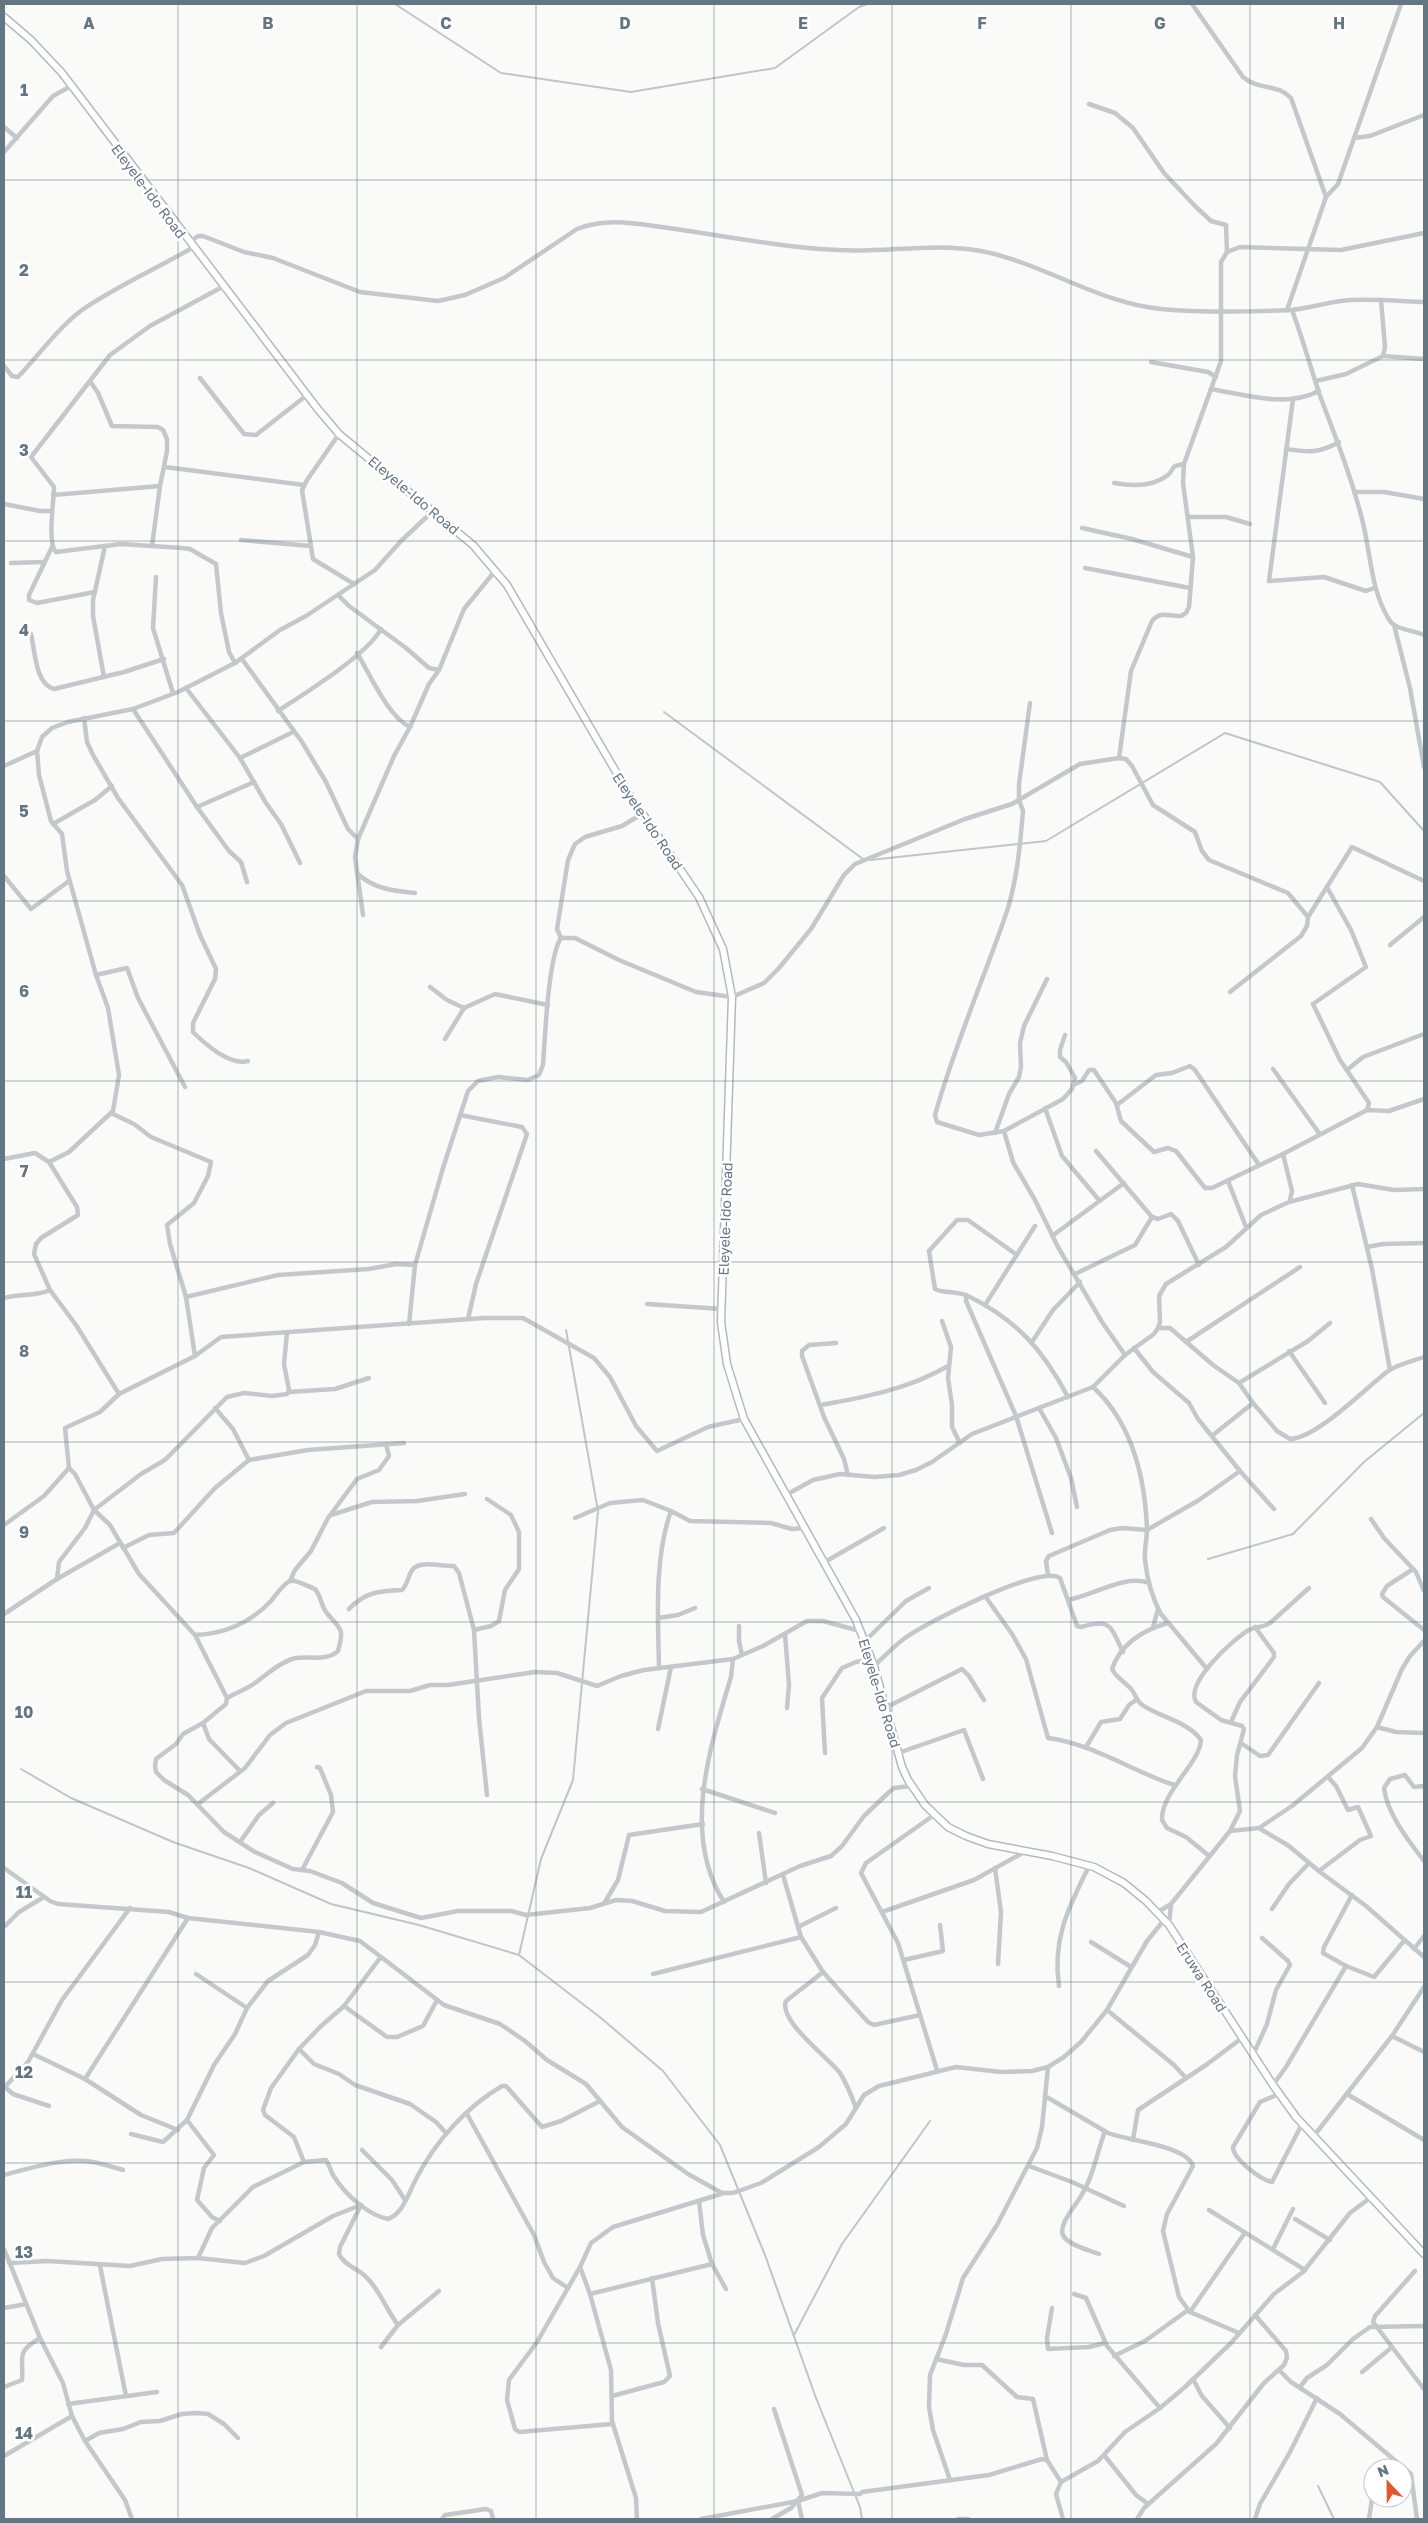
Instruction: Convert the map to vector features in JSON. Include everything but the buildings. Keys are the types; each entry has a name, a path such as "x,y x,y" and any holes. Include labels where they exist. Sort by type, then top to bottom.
{"main road":[{"name":"Eleyele-Ido Road","path":"4,17 31,40 71,86 190,245 224,286 306,395 339,434 473,545 507,585 642,814 708,912 722,948 732,997 722,1308 723,1340 727,1364 744,1419 823,1564 847,1600 861,1631 873,1663 898,1753 916,1794"},
{"name":"Eruwa Road","path":"916,1794 934,1816 948,1827 966,1836 988,1844 1089,1866 1124,1883 1158,1912 1167,1922 1278,2094 1313,2137 1424,2254"}],"street":[{"path":"1192,4 1243,77 1252,84 1284,90 1291,98 1326,197"},
{"path":"1401,4 1338,184 1326,197 1308,248 1290,310 1339,442 1363,522 1374,588 1394,625 1410,688 1424,767"},
{"path":"4,152 53,96 71,86"},
{"path":"1089,104 1115,113 1133,128 1146,149 1176,186 1211,221 1226,225 1227,252 1221,262 1221,361 1201,412 1184,464 1183,483 1193,558 1189,607 1186,614 1178,617 1162,614 1156,616 1135,658 1126,693 1119,758"},
{"path":"1354,138 1370,136 1424,115"},
{"path":"4,127 17,138"},
{"path":"4,366 12,376 18,376 84,310 133,279 149,273 190,245 198,236 203,236 244,252 273,258 360,292 438,301 465,295 504,278 577,229 594,224 613,222 684,230 786,246 860,251 936,248 981,251 1009,258 1100,294 1142,306 1220,312 1290,310 1350,300 1424,302"},
{"path":"1227,252 1240,247 1341,250 1424,232"},
{"path":"95,592 31,602 29,595 52,547 53,525 51,511 53,485 32,460 32,452 110,355 150,326 224,286"},
{"path":"1381,300 1385,347 1383,356"},
{"path":"1316,381 1346,374 1383,356 1424,359"},
{"path":"1151,362 1208,372 1216,377"},
{"path":"200,378 244,434 256,435 306,395"},
{"path":"90,381 98,393 112,426 152,426 163,430 167,439 165,468 160,486 152,546"},
{"path":"1211,390 1270,399 1293,399 1319,391"},
{"path":"1293,399 1269,581 1324,577 1366,591 1374,588"},
{"path":"339,434 304,485 302,498 310,546 315,561 354,584"},
{"path":"1286,449 1307,452 1323,451 1339,442"},
{"path":"1114,483 1129,486 1153,482 1169,475 1175,466 1184,464"},
{"path":"165,468 304,485"},
{"path":"53,494 160,486"},
{"path":"1354,492 1384,492 1424,499"},
{"path":"4,504 40,511 51,511"},
{"path":"49,1162 69,1152 111,1113 119,1075 108,1008 96,975 69,881 62,834 53,824 39,775 37,751 42,737 52,728 84,718 133,710 186,688 242,659 280,630 375,570 401,541 433,511"},
{"path":"1189,517 1226,517 1250,524"},
{"path":"1082,528 1132,539 1193,558"},
{"path":"241,540 310,546"},
{"path":"52,547 56,552 60,553 121,544 190,549 216,564 221,613 229,652 235,663"},
{"path":"104,677 94,626 95,592 106,546"},
{"path":"11,563 44,562"},
{"path":"1085,568 1190,588"},
{"path":"363,915 355,857 358,839 394,756 410,727 429,684 440,670 464,609 495,571"},
{"path":"156,577 153,628 173,693"},
{"path":"338,595 349,606 429,668 440,670"},
{"path":"1394,625 1424,635"},
{"path":"278,711 351,661 376,638 380,629"},
{"path":"31,634 42,681 49,688 64,688 164,660"},
{"path":"357,654 387,705 400,722 410,727"},
{"path":"242,659 262,684 278,711 319,768 348,829 358,839"},
{"path":"186,688 240,758 281,824 300,863"},
{"path":"1030,703 1019,784 1023,816 1014,880 1006,916 955,1050 934,1115 937,1122 947,1127 979,1134 1004,1132 1063,1099 1073,1085 1074,1078 1066,1062 1060,1058 1060,1050 1065,1035"},
{"path":"133,710 197,807 230,851 241,862 247,882"},
{"path":"84,718 89,747 112,786 182,885 200,935 216,969 215,979 193,1023 193,1032 230,1059 242,1063 248,1061"},
{"path":"240,758 293,732"},
{"path":"4,766 37,751"},
{"path":"561,938 576,938 620,960 696,992 732,997 764,983 779,968 811,929 844,875 855,864 1020,800 1080,764 1119,758 1126,760 1132,766 1153,805 1195,832 1202,851 1209,860 1288,893 1308,917"},
{"path":"197,807 254,782"},
{"path":"53,824 95,800 112,786"},
{"path":"409,1324 415,1266 468,1091 478,1080 498,1077 528,1080 539,1075 543,1065 555,954 561,938 557,929 568,860 575,844 585,837 622,826 642,814"},
{"path":"1230,992 1301,936 1307,926 1308,917 1328,889 1350,850 1354,847 1424,881"},
{"path":"358,874 372,884 394,891 415,893"},
{"path":"4,876 31,909 69,881"},
{"path":"1328,889 1339,907 1366,964 1364,970 1340,984 1313,1004 1336,1052 1369,1103 1367,1110"},
{"path":"1390,945 1424,917"},
{"path":"96,975 127,968 138,998 185,1087"},
{"path":"995,1133 1009,1094 1019,1077 1022,1067 1020,1043 1024,1026 1046,979"},
{"path":"430,987 457,1006 464,1008"},
{"path":"446,1039 464,1008 497,994 548,1005"},
{"path":"1347,1070 1364,1057 1424,1034"},
{"path":"1117,1105 1156,1075 1172,1073 1190,1066 1195,1070 1259,1165"},
{"path":"1273,1069 1318,1134"},
{"path":"1073,1085 1082,1081 1089,1070 1094,1070 1117,1105 1118,1117 1124,1124 1154,1152 1168,1148 1176,1151 1203,1187 1210,1188 1283,1154 1367,1110 1389,1111 1424,1099"},
{"path":"1045,1108 1062,1156 1098,1200"},
{"path":"111,1113 134,1124 151,1137 211,1162 208,1176 194,1203 167,1225 170,1244 186,1297 195,1356"},
{"path":"460,1115 522,1127 527,1134 476,1284 468,1319"},
{"path":"1004,1132 1013,1162 1035,1200 1052,1236 1102,1322 1125,1355"},
{"path":"1096,1151 1152,1217 1158,1219 1168,1214 1174,1216 1199,1265"},
{"path":"4,1159 35,1153 49,1162 78,1212 76,1216 41,1238 34,1250 50,1290 81,1333 118,1394"},
{"path":"1283,1154 1293,1195 1289,1202"},
{"path":"1228,1181 1246,1227"},
{"path":"1052,1236 1098,1200 1124,1183"},
{"path":"1352,1185 1367,1247 1390,1370"},
{"path":"786,1494 813,1480 840,1474 875,1477 904,1474 932,1462 972,1434 1093,1387 1125,1355 1154,1334 1158,1328 1161,1290 1166,1284 1199,1265 1226,1246 1261,1216 1289,1202 1352,1185 1370,1185 1394,1190 1424,1189"},
{"path":"1075,1274 1136,1244 1152,1217"},
{"path":"1017,1255 968,1220 957,1220 932,1247 929,1258 935,1289 966,1295 985,1305 1032,1342 1054,1370 1068,1397"},
{"path":"985,1305 1035,1226"},
{"path":"1367,1247 1384,1244 1424,1243"},
{"path":"186,1297 278,1275 370,1269 396,1264 415,1266"},
{"path":"1186,1342 1300,1267"},
{"path":"1032,1342 1053,1310 1080,1282"},
{"path":"4,1298 25,1294 42,1294 50,1290"},
{"path":"966,1295 966,1301 1016,1416 1052,1533"},
{"path":"647,1304 722,1308"},
{"path":"744,1419 708,1427 657,1451 636,1426 600,1362 523,1318 468,1319 221,1337 195,1356 118,1394 100,1412 65,1428 69,1468 75,1474 94,1510 110,1525 139,1574 195,1635 227,1698 226,1704 203,1723 183,1734 176,1744 155,1762 156,1772 164,1780 182,1790 198,1804 215,1824 267,1858 302,1870 314,1872 342,1883 384,1907 421,1918 458,1911 511,1911 526,1915 590,1908 605,1902 632,1901 666,1911 701,1912 793,1869 836,1852 864,1816 887,1794 894,1788 911,1786"},
{"path":"820,1405 884,1392 915,1383 948,1366 951,1361 951,1347 942,1321"},
{"path":"1239,1383 1308,1341 1330,1323"},
{"path":"1158,1328 1170,1328 1213,1365 1239,1383 1277,1431 1286,1438 1294,1439 1336,1415 1390,1370 1424,1357"},
{"path":"287,1333 284,1364 288,1392"},
{"path":"836,1343 809,1345 802,1350 802,1356 820,1405 844,1459 848,1475"},
{"path":"1134,1348 1153,1372 1189,1403 1240,1471 1274,1509"},
{"path":"1289,1351 1325,1403"},
{"path":"948,1366 952,1427 960,1443"},
{"path":"57,1579 59,1562 85,1528 94,1510 141,1474 165,1460 205,1421 215,1408 232,1395 244,1393 272,1396 285,1395 288,1392 335,1389 368,1378"},
{"path":"1093,1387 1115,1412 1139,1465 1147,1530 1144,1558 1149,1583 1158,1609 1208,1669"},
{"path":"1212,1435 1253,1403"},
{"path":"215,1408 233,1430 249,1460"},
{"path":"1039,1408 1056,1438 1071,1478 1077,1508"},
{"path":"4,1614 57,1579 122,1545 149,1535 174,1533 215,1488 249,1460 301,1451 404,1443"},
{"path":"195,1635 215,1635 247,1620 263,1609 290,1581 295,1570 312,1551 331,1515 357,1479 378,1470 388,1456 386,1444"},
{"path":"4,1525 44,1496 69,1468"},
{"path":"1048,1576 1046,1561 1050,1556 1110,1530 1122,1528 1147,1530 1199,1500 1240,1471"},
{"path":"331,1515 372,1502 416,1501 465,1494"},
{"path":"474,1630 491,1626 499,1621 504,1590 519,1569 519,1532 516,1522 511,1514 487,1499"},
{"path":"575,1518 610,1503 643,1500 690,1521 771,1523 792,1529 805,1528"},
{"path":"659,1668 660,1557 665,1527 671,1511"},
{"path":"1371,1519 1384,1538 1413,1569 1424,1591"},
{"path":"823,1564 884,1528"},
{"path":"349,1609 360,1598 376,1592 402,1590 408,1585 412,1570 415,1567 425,1565 454,1566 459,1573 474,1630 479,1727 487,1795"},
{"path":"1413,1569 1387,1586 1382,1594 1383,1597 1424,1630"},
{"path":"825,1753 822,1698 842,1668 856,1662 873,1663 905,1638 985,1596 1017,1582 1048,1576 1060,1578 1077,1626 1081,1627 1098,1622 1105,1623 1110,1627 1123,1652"},
{"path":"1068,1600 1086,1597 1133,1579 1149,1583"},
{"path":"227,1698 255,1683 268,1672 286,1662 301,1657 332,1655 338,1651 342,1630 325,1609 318,1592 295,1581 290,1581"},
{"path":"865,1642 906,1601 929,1588"},
{"path":"1158,1912 1171,1904 1208,1855 1230,1830 1240,1810 1235,1776 1237,1755 1244,1729 1208,1712 1194,1698 1194,1692 1223,1648 1254,1627 1264,1627 1270,1623 1309,1588"},
{"path":"985,1596 1012,1634 1026,1659 1047,1736 1086,1747 1149,1776 1174,1785"},
{"path":"658,1618 678,1615 695,1608"},
{"path":"1153,1627 1158,1609"},
{"path":"198,1804 249,1763 270,1735 286,1723 366,1690 410,1691 430,1685 448,1686 478,1680 499,1679 524,1673 547,1672 572,1676 597,1686 621,1676 659,1668 733,1659 785,1634 802,1623 813,1620 861,1631"},
{"path":"1168,1623 1153,1627 1134,1637 1112,1669 1116,1676 1130,1687 1136,1700 1142,1705 1170,1718 1201,1740 1185,1772 1174,1785 1162,1820 1168,1828 1186,1837 1208,1855"},
{"path":"740,1626 739,1640 742,1655"},
{"path":"1230,1722 1240,1702 1274,1657 1272,1650 1254,1627"},
{"path":"785,1634 788,1685 787,1708"},
{"path":"1230,1830 1259,1828 1328,1777 1362,1748 1377,1727 1402,1669 1410,1656 1424,1641"},
{"path":"724,1902 715,1888 706,1865 702,1788 731,1677 733,1659"},
{"path":"658,1729 671,1667"},
{"path":"885,1708 962,1670 969,1676 984,1700"},
{"path":"1241,1743 1260,1756 1268,1755 1319,1683"},
{"path":"1086,1747 1101,1722 1120,1719 1128,1705 1136,1700"},
{"path":"203,1723 209,1739 240,1771"},
{"path":"1377,1727 1396,1732 1424,1733"},
{"path":"898,1753 964,1730 983,1779"},
{"path":"302,1870 333,1812 332,1795 320,1768 317,1767"},
{"path":"1424,1786 1414,1786 1405,1775 1390,1779 1384,1788 1386,1800 1402,1829 1424,1861"},
{"path":"1319,1871 1360,1840 1371,1836 1358,1807 1348,1810 1336,1786 1328,1777"},
{"path":"702,1788 775,1813"},
{"path":"240,1842 260,1815 273,1803"},
{"path":"934,1816 863,1866 861,1873 882,1912 904,1960 937,2070"},
{"path":"605,1902 618,1880 629,1836 703,1824"},
{"path":"1259,1828 1289,1846 1352,1895 1424,1957"},
{"path":"759,1833 766,1883"},
{"path":"882,1912 974,1880 1026,1851"},
{"path":"1272,1909 1289,1884 1309,1863"},
{"path":"1058,1986 1056,1970 1064,1916 1089,1866"},
{"path":"4,1868 44,1897 58,1904 169,1912 188,1918 319,1932 360,1942 437,2000 454,2010 500,2024 547,2060 578,2078 622,2127 656,2153 710,2189 722,2194"},
{"path":"995,1868 1001,1912 998,1964"},
{"path":"783,1875 801,1937 823,1972 871,2024 920,2015"},
{"path":"1352,1895 1323,1950 1324,1953 1346,1966 1371,1977 1376,1976 1404,1941"},
{"path":"4,1927 19,1912 44,1897"},
{"path":"612,2424 519,2432 515,2429 507,2400 509,2380 536,2342 580,2267 591,2242 613,2227 631,2219 743,2190 781,2172 839,2132 868,2090 937,2070 956,2067 1016,2073 1048,2067 1064,2057 1081,2042 1107,2010 1147,1941 1167,1922 1171,1904"},
{"path":"49,2106 13,2094 4,2088 33,2054 62,2000 130,1908"},
{"path":"798,1927 836,1908"},
{"path":"85,2078 188,1918"},
{"path":"904,1960 943,1951 940,1925"},
{"path":"131,2134 163,2142 178,2130 187,2120 214,2065 235,2034 247,2008 268,1981 308,1955 315,1945 319,1932"},
{"path":"1414,1949 1424,1936"},
{"path":"653,1974 801,1937"},
{"path":"1253,2055 1267,2024 1276,1990 1290,1965 1262,1938"},
{"path":"1091,1942 1131,1967"},
{"path":"304,2162 294,2137 265,2115 263,2110 271,2088 299,2049 344,2006 380,1958"},
{"path":"1273,2086 1346,1966"},
{"path":"823,1972 786,2001 785,2010 792,2023 840,2073 856,2108"},
{"path":"196,1974 247,2008"},
{"path":"1313,2137 1392,2036 1424,1987"},
{"path":"344,2006 387,2037 392,2038 423,2026 437,2000"},
{"path":"1107,2010 1174,2065 1186,2078"},
{"path":"1392,2036 1424,2052"},
{"path":"1133,2140 1138,2110 1242,2038"},
{"path":"299,2049 314,2064 340,2074 355,2085 410,2104 436,2122 446,2133"},
{"path":"33,2054 85,2078 141,2115 178,2130"},
{"path":"950,2480 933,2430 929,2407 930,2375 946,2334 963,2278 997,2226 1037,2148 1042,2127 1048,2067"},
{"path":"198,2258 209,2233 253,2186 304,2162 326,2160 334,2177 361,2205 388,2219 399,2212 421,2170 446,2133 502,2086 506,2086 542,2127 561,2121 600,2101"},
{"path":"1278,2094 1260,2102 1234,2147 1233,2152 1238,2159 1272,2182 1302,2124"},
{"path":"1347,2094 1424,2140"},
{"path":"1045,2096 1105,2131 1133,2140 1158,2144 1192,2163 1190,2174 1167,2214 1163,2230 1179,2297 1189,2311 1239,2333"},
{"path":"467,2114 534,2235 544,2262 553,2278 568,2288"},
{"path":"187,2120 214,2155 204,2168 197,2200 212,2217 220,2221"},
{"path":"1099,2254 1072,2243 1065,2238 1062,2232 1065,2222 1086,2189 1105,2131"},
{"path":"362,2150 392,2180 405,2200"},
{"path":"4,2175 49,2164 73,2162 91,2162 123,2170"},
{"path":"1029,2166 1124,2206"},
{"path":"1063,2519 1056,2494 1061,2482 1098,2461 1125,2432 1160,2408 1193,2379 1239,2333 1274,2294 1305,2270 1350,2213 1370,2198"},
{"path":"699,2201 703,2235 712,2264 726,2289"},
{"path":"9,2263 47,2261 100,2266 130,2266 162,2258 198,2258 228,2262 252,2262 333,2216 361,2205"},
{"path":"361,2205 340,2247 339,2254 373,2284 398,2324"},
{"path":"1273,2249 1294,2209"},
{"path":"1209,2210 1244,2234 1273,2249 1305,2270"},
{"path":"1296,2219 1330,2240"},
{"path":"1114,2356 1145,2341 1189,2311 1244,2234"},
{"path":"4,2248 40,2338 63,2383 72,2416 84,2441 125,2500 132,2519"},
{"path":"590,2294 712,2264"},
{"path":"100,2266 126,2396"},
{"path":"580,2267 590,2294 611,2370 612,2424 636,2498 637,2519"},
{"path":"1415,2271 1375,2316 1373,2322 1424,2389"},
{"path":"612,2396 664,2382 670,2376 658,2323 652,2278"},
{"path":"381,2347 398,2324 438,2291"},
{"path":"1074,2294 1088,2301 1105,2343 1114,2356 1160,2408"},
{"path":"4,2308 26,2304"},
{"path":"1052,2308 1047,2338 1048,2349 1090,2347 1105,2343"},
{"path":"1137,2519 1148,2504 1216,2444 1264,2383 1279,2370 1287,2358 1286,2351 1255,2315"},
{"path":"1300,2387 1307,2378 1335,2359 1353,2339 1376,2326 1424,2326"},
{"path":"4,2387 22,2380 20,2356 28,2346 40,2338"},
{"path":"1362,2372 1392,2348"},
{"path":"936,2359 964,2365 982,2365 1017,2397 1033,2399 1047,2460 1061,2482"},
{"path":"1279,2370 1286,2378 1340,2414 1411,2474 1417,2519"},
{"path":"1193,2379 1202,2396 1230,2428"},
{"path":"68,2404 157,2392"},
{"path":"1255,2519 1260,2504 1290,2452 1316,2398"},
{"path":"772,2519 792,2508 802,2495 774,2409"},
{"path":"84,2441 99,2433 123,2429 142,2422 160,2421 182,2414 196,2413 208,2414 224,2424 238,2438"},
{"path":"4,2456 72,2416"},
{"path":"1104,2455 1136,2495 1148,2504"},
{"path":"701,2519 798,2501 822,2493 860,2494 862,2492 989,2475 1042,2459 1047,2460"},
{"path":"798,2501 802,2519"},
{"path":"442,2519 445,2515 486,2509 491,2511 493,2519"},
{"path":"958,2519 968,2519"}],"waterway":[{"path":"395,4 501,73 631,92 775,68 859,7 867,4"},
{"path":"664,712 863,859"},
{"path":"870,860 1046,841 1225,733 1380,782 1424,831"},
{"path":"519,1955 541,1859 573,1780 598,1511 566,1330"},
{"path":"1208,1559 1293,1534 1364,1462 1424,1413"},
{"path":"21,1769 71,1798 173,1842 249,1868 331,1904 419,1925 519,1955 601,2018 663,2071 720,2145 765,2255 816,2398 860,2507 862,2519"},
{"path":"794,2335 842,2244 930,2121"},
{"path":"1318,2486 1334,2519"}]}
